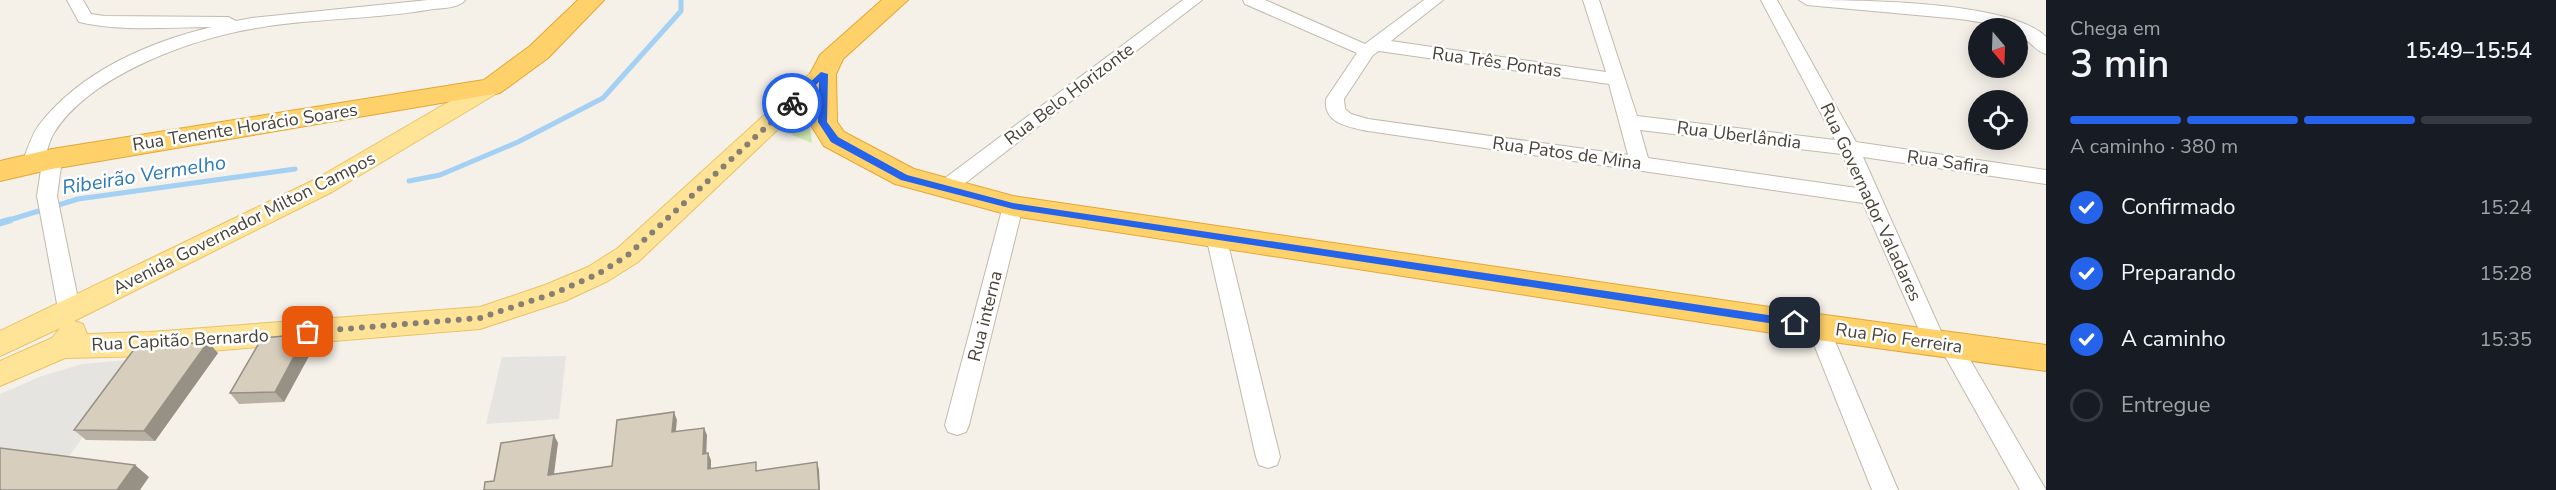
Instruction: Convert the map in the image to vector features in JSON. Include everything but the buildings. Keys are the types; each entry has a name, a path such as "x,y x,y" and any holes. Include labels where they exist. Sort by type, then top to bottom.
{"highway":[{"name":"Avenida Governador Milton Campos","path":"491,87 539,52 592,0"},
{"name":"Rua Capitão Bernardo","path":"824,74 833,56 896,0"},
{"name":"Rua Capitão Bernardo","path":"824,74 852,57 914,0"},
{"name":"Rua Pio Ferreira","path":"824,74 823,122 834,140 904,177 1013,206 1818,327 2046,358"},
{"name":"Rua Tenente Horácio Soares","path":"0,171 42,161 491,87"}],"main road":[{"name":"Rua Capitão Bernardo","path":"62,345 150,344 480,318 555,293 598,274 628,255 824,74"},
{"name":"Avenida Governador Milton Campos","path":"2,365 69,309 323,186 491,87"},
{"path":"2,365 62,345 106,292"}],"street":[{"path":"75,0 84,18 104,21 189,20 252,23 405,9 457,0"},
{"name":"Rua Belo Horizonte","path":"944,189 1194,0"},
{"name":"Rua Três Pontas","path":"1251,0 1372,48 1617,79"},
{"name":"Rua Patos de Mina","path":"1435,0 1372,48 1335,99 1336,112 1347,120 1872,197"},
{"path":"1591,0 1630,122 1640,163"},
{"name":"Rua Governador Valadares","path":"1769,0 1849,148 1943,343 2033,490"},
{"path":"1807,0 1960,14 2008,22 2033,34 2046,48"},
{"path":"69,309 42,161 46,129 76,97 108,73 188,38 252,23"},
{"name":"Rua Uberlândia","path":"1630,122 1849,148"},
{"name":"Rua Safira","path":"1849,148 2046,177"},
{"name":"Rua interna","path":"957,425 1013,206"},
{"path":"1216,236 1268,457"},
{"path":"1818,327 1885,490"}],"green space":[{"path":"813,101 810,128 812,143 780,130"}],"shaded area":[{"path":"566,356 559,419 486,424 502,357"},
{"path":"138,359 68,458 0,451 0,394 42,376 82,364"}],"waterway":[{"name":"Ribeirão Vermelho","path":"409,181 440,175 518,142 603,98 681,11 681,0"},
{"name":"Ribeirão Vermelho","path":"6,221 78,199 295,169"},
{"name":"Ribeirão Vermelho","path":"0,223 10,220"}],"way so far":[{"path":"308,332 480,318 555,293 598,274 628,255 792,103"}],"route":[{"path":"792,103 824,74 823,122 834,140 904,177 1013,206 1795,323"}]}
